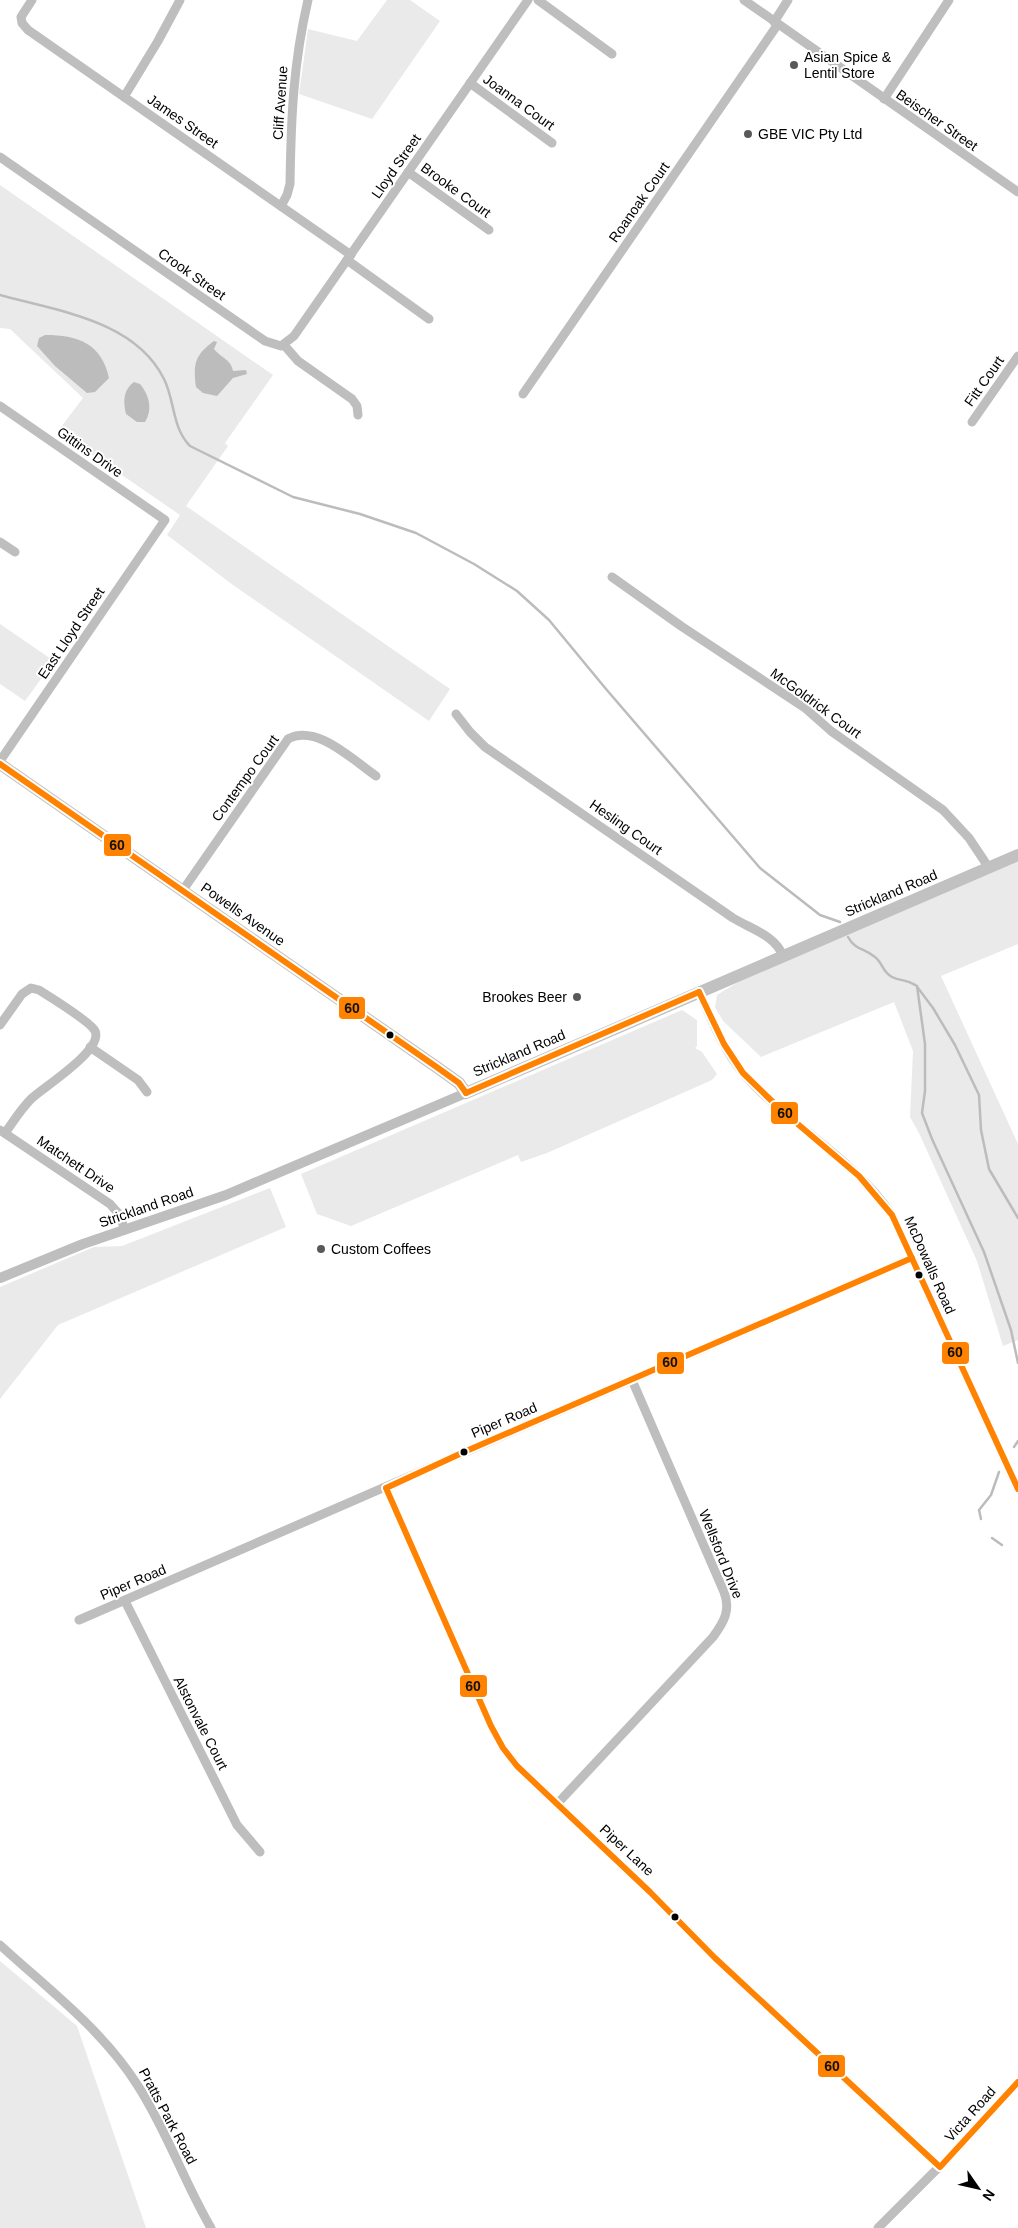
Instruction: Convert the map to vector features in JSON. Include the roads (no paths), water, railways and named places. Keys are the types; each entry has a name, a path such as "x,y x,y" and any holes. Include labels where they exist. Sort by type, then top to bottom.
{"main road":[{"name":"Powells Avenue","path":"0,762 438,1068 459,1083 466,1093"},
{"name":"Strickland Road","path":"466,1093 1018,855"}],"street":[{"name":"James Street","path":"32,0 21,17 26,28 281,206 429,319"},
{"path":"124,97 180,0"},
{"name":"Cliff Avenue","path":"281,206 290,184 293,86 301,30 308,0"},
{"name":"Lloyd Street","path":"284,345 294,336 527,0"},
{"path":"538,0 612,54"},
{"name":"Beischer Street","path":"744,0 1018,192"},
{"name":"Roanoak Court","path":"522,394 776,23 788,0"},
{"path":"884,99 949,0"},
{"name":"Joanna Court","path":"470,83 552,143"},
{"name":"Crook Street","path":"0,157 265,341 278,346 284,345"},
{"name":"Brooke Court","path":"408,172 489,230"},
{"path":"284,345 298,361 352,399 357,406 358,415"},
{"name":"Fitt Court","path":"972,422 1018,356"},
{"name":"Gittins Drive","path":"0,406 165,520"},
{"name":"East Lloyd Street","path":"0,762 165,520"},
{"path":"0,542 15,552"},
{"name":"McGoldrick Court","path":"612,577 681,626 805,708 831,731 943,810 969,838 989,868"},
{"name":"Hesling Court","path":"456,714 485,747 733,918 768,937 780,948 784,956"},
{"name":"Contempo Court","path":"183,890 288,739 300,734 319,737 376,776"},
{"path":"0,1025 22,994 31,988 35,988 92,1027 96,1035 90,1047 69,1069 29,1100 3,1131"},
{"name":"McDowalls Road","path":"699,992 723,1042 739,1068 766,1096 861,1178 878,1195 898,1225 1018,1489"},
{"path":"90,1047 138,1080 147,1092"},
{"name":"Strickland Road","path":"0,1278 68,1250 226,1195 466,1093"},
{"name":"Matchett Drive","path":"3,1131 110,1204 119,1214 125,1230"},
{"name":"Piper Road","path":"79,1620 912,1258"},
{"name":"Wellsford Drive","path":"557,1804 713,1637 726,1618 728,1609 724,1592 632,1380"},
{"name":"Piper Lane","path":"386,1488 497,1737 514,1762 650,1892 715,1958 940,2167"},
{"name":"Alstonvale Court","path":"125,1601 237,1826 260,1852"},
{"name":"Pratts Park Road","path":"0,1945 86,2023 122,2063 146,2099 212,2228"},
{"name":"Victa Road","path":"878,2228 940,2167 1018,2082"}],"waterway":[{"path":"0,295 92,321 134,343 151,359 164,379 180,431 190,446 293,497 360,514 416,533 474,564 517,591 549,620 760,868 820,915 840,922"},
{"path":"848,937 857,947 878,959 889,975 917,986 925,1044 925,1091 922,1113 984,1252 1011,1330 1018,1363"},
{"path":"918,988 933,1008 955,1045 979,1095 981,1130 989,1169 1018,1218"},
{"path":"1014,1447 1018,1441"},
{"path":"981,1519 979,1510 991,1495 999,1472"},
{"path":"992,1538 1002,1545"}],"place":[{"name":"Asian Spice & Lentil Store","path":"794,65"},
{"name":"GBE VIC Pty Ltd","path":"748,134"},
{"name":"Brookes Beer","path":"577,997"},
{"name":"Custom Coffees","path":"321,1249"}]}
